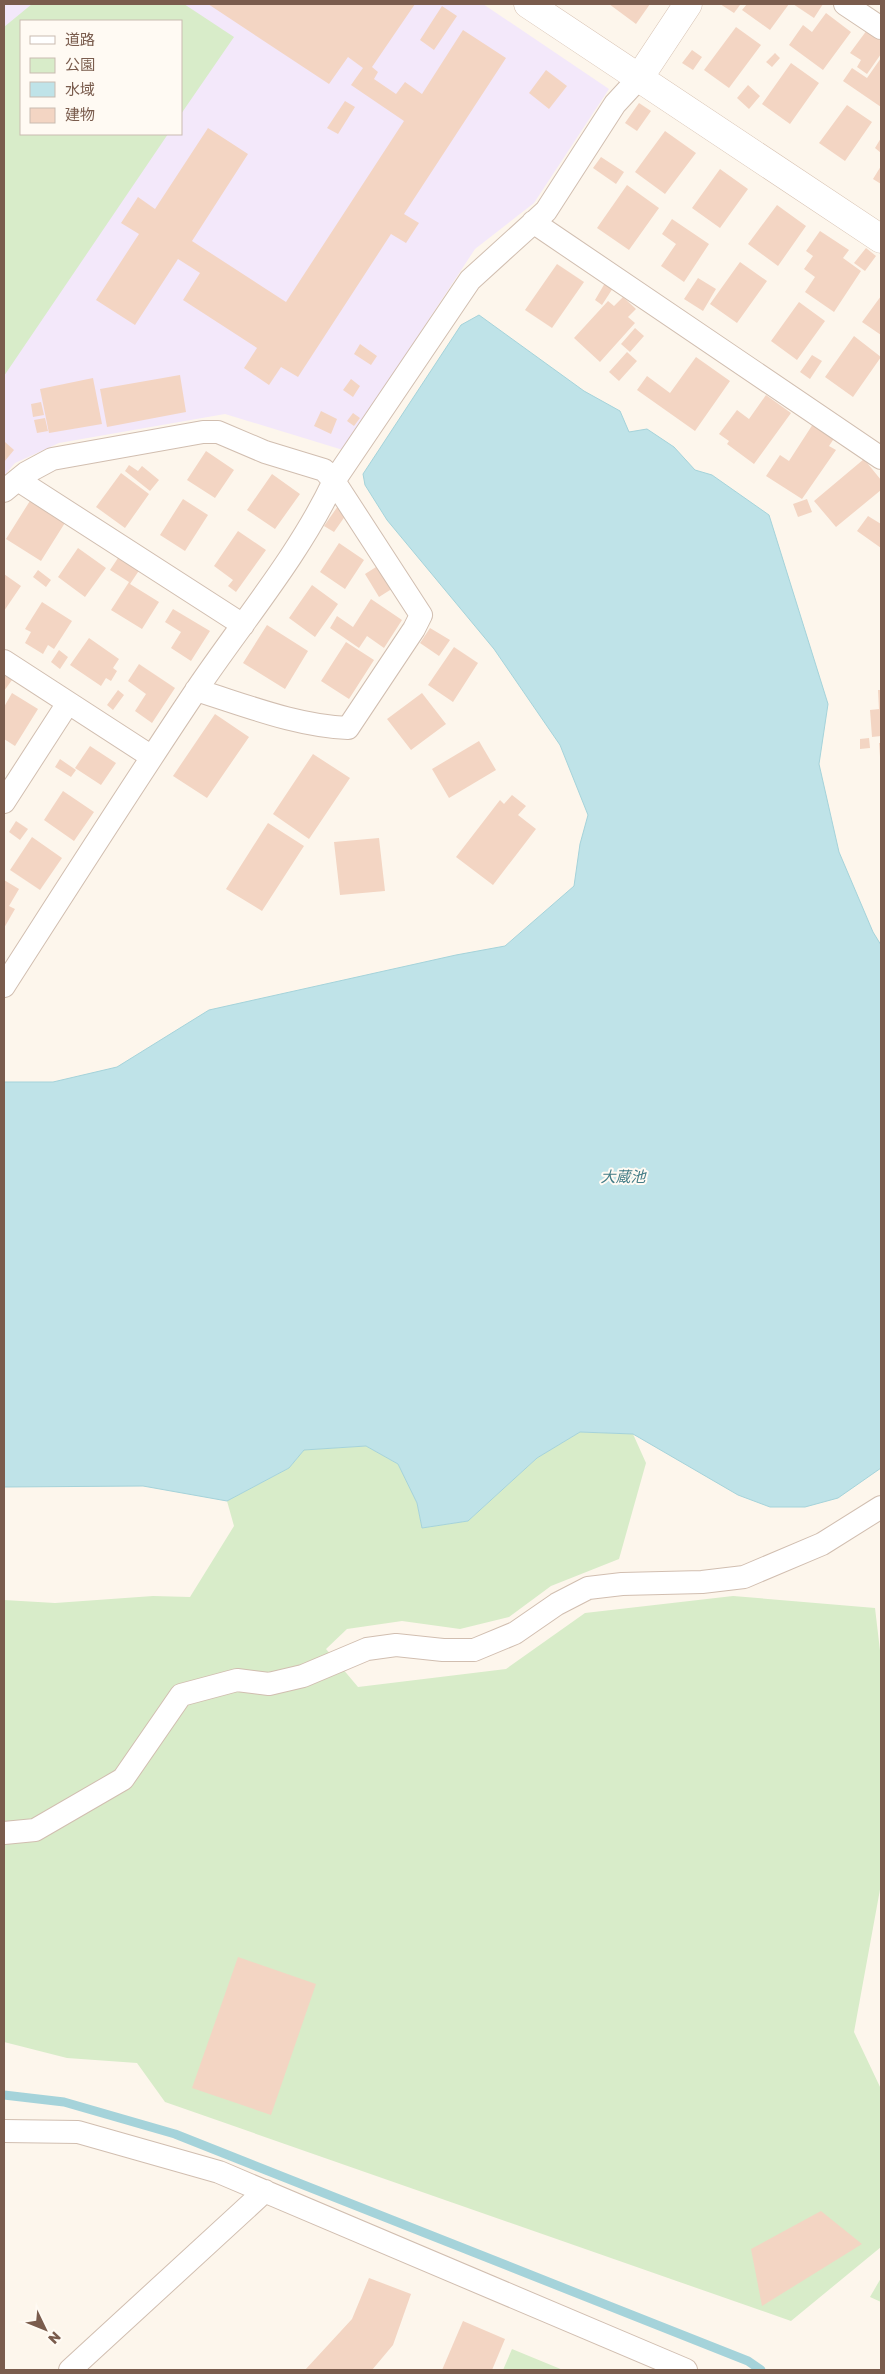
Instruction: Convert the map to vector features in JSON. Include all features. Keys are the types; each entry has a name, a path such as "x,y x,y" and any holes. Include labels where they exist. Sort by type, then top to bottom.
{"street":[{"path":"528,4 881,239"},
{"path":"4,986 196,690 317,516 334,481 470,280 546,211 615,104 639,78 688,4"},
{"path":"845,4 881,28"},
{"path":"533,222 881,458"},
{"path":"196,690 266,712 332,727 348,728 421,614 334,481 324,470 265,452 218,432 203,432 52,459 26,473 11,486 243,625"},
{"path":"4,661 152,757"},
{"path":"4,802 68,703"},
{"path":"4,1832 34,1830 123,1779 181,1695 237,1680 268,1684 303,1676 367,1649 396,1645 444,1650 474,1650 515,1633 557,1604 588,1588 622,1584 702,1582 744,1577 822,1544 881,1507"},
{"path":"4,2131 78,2132 219,2172 686,2370"},
{"path":"70,2370 265,2191"}],"shaded area":[{"path":"4,4 483,4 609,89 534,203 475,249 343,450 225,414 59,443 15,463 4,476"}],"green space":[{"path":"32,4 184,4 234,37 182,113 182,20 20,20 20,135 167,135 4,376 4,27"},
{"path":"580,1432 633,1434 646,1463 619,1559 551,1586 509,1617 460,1629 402,1621 347,1629 326,1649 358,1687 506,1669 585,1613 733,1596 875,1608 881,1659 881,1884 854,2032 881,2089 881,2247 791,2321 165,2102 137,2063 67,2058 4,2042 4,1600 55,1603 153,1596 190,1597 234,1526 227,1501 289,1468 304,1450 366,1446 398,1464 417,1503 422,1528 468,1521 537,1458"},
{"path":"881,2278 881,2302 870,2297"},
{"path":"512,2349 563,2370 503,2370"}],"water":[{"name":"大蔵池","path":"479,315 584,391 620,411 629,432 647,429 674,447 695,470 712,475 769,515 828,704 819,764 839,852 873,932 881,945 881,1468 838,1498 805,1507 770,1507 738,1495 633,1434 580,1432 537,1458 468,1521 422,1528 417,1503 398,1464 366,1446 304,1450 289,1468 227,1501 143,1486 4,1487 4,1082 53,1082 117,1067 209,1010 456,955 505,946 574,886 580,844 588,815 560,745 494,649 387,520 365,485 363,474 461,325"}],"building":[{"path":"208,4 415,4 372,67 378,72 374,79 396,94 405,82 422,94 463,30 506,58 404,214 419,223 406,243 391,234 298,377 281,367 269,385 244,368 257,348 183,300 200,273 178,259 135,325 96,300 139,234 121,223 138,197 155,209 208,128 248,154 192,241 286,302 404,121 351,85 363,68 348,57 329,84"},
{"path":"609,4 650,4 636,24"},
{"path":"720,4 739,4 740,5 734,13"},
{"path":"747,4 789,4 770,30 742,10"},
{"path":"793,4 823,4 814,18"},
{"path":"442,6 457,16 434,50 420,40"},
{"path":"826,13 851,32 823,70 789,45 803,25 812,32"},
{"path":"736,27 761,45 729,88 704,70"},
{"path":"867,30 881,41 881,54 867,74 857,67 861,60 850,53"},
{"path":"692,50 702,57 693,70 682,63"},
{"path":"775,53 780,58 772,67 766,62"},
{"path":"881,58 881,107 843,81 852,68 867,78"},
{"path":"791,63 819,83 790,124 762,104"},
{"path":"546,70 567,86 549,109 529,93"},
{"path":"748,85 760,96 749,109 737,98"},
{"path":"345,101 355,107 338,134 327,128"},
{"path":"639,103 651,111 637,131 625,123"},
{"path":"847,105 872,122 845,161 819,143"},
{"path":"665,131 696,153 665,194 635,172"},
{"path":"881,138 881,153 875,148"},
{"path":"601,157 624,172 616,184 593,168"},
{"path":"881,166 881,184 873,179"},
{"path":"720,169 748,189 720,228 692,208"},
{"path":"627,185 659,208 629,250 597,228"},
{"path":"777,205 806,226 778,266 748,244"},
{"path":"672,219 709,244 684,282 661,266 676,244 662,234"},
{"path":"820,231 849,250 843,258 861,271 834,312 805,292 815,277 804,269 813,256 806,251"},
{"path":"866,248 876,256 865,271 854,263"},
{"path":"740,262 767,281 737,323 710,304"},
{"path":"557,264 584,282 552,328 525,310"},
{"path":"698,278 716,289 703,311 684,299"},
{"path":"605,283 613,288 602,305 595,300"},
{"path":"881,296 881,335 862,322"},
{"path":"623,297 636,309 628,317 635,323 600,362 574,338 608,301 614,306"},
{"path":"799,302 825,321 797,360 771,341"},
{"path":"635,328 644,336 630,352 621,344"},
{"path":"854,336 881,357 853,397 825,377"},
{"path":"360,344 377,356 371,365 354,354"},
{"path":"627,352 637,361 619,381 609,372"},
{"path":"812,355 822,361 810,379 800,372"},
{"path":"696,357 730,381 695,431 637,390 647,376 670,393"},
{"path":"180,375 186,412 107,427 100,389"},
{"path":"93,378 102,424 49,433 40,389"},
{"path":"351,379 360,386 353,397 343,390"},
{"path":"766,395 791,413 754,464 727,444 729,441 719,434 737,410 749,419"},
{"path":"41,402 44,415 33,417 31,404"},
{"path":"321,411 337,419 331,434 314,426"},
{"path":"353,413 360,418 354,426 347,421"},
{"path":"45,418 48,431 37,433 34,420"},
{"path":"813,424 835,437 829,446 836,450 802,499 766,476 780,455 789,461"},
{"path":"5,442 14,450 4,462 4,444"},
{"path":"206,451 234,470 215,498 187,480"},
{"path":"864,459 881,480 881,490 836,527 814,501"},
{"path":"129,465 138,471 142,466 159,480 150,491 125,471"},
{"path":"121,473 149,494 125,528 96,507"},
{"path":"272,474 300,494 275,529 247,510"},
{"path":"33,496 68,518 41,561 6,539"},
{"path":"183,499 208,515 185,551 160,535"},
{"path":"807,499 812,512 798,517 793,504"},
{"path":"338,506 348,512 334,532 324,526"},
{"path":"868,516 881,524 881,548 857,531"},
{"path":"238,531 266,550 236,592 228,586 233,580 214,566"},
{"path":"339,543 364,560 345,589 320,572"},
{"path":"78,548 106,568 85,597 58,577"},
{"path":"122,552 142,566 130,584 159,602 142,629 111,610 129,582 110,570"},
{"path":"384,562 398,585 379,597 365,574"},
{"path":"38,570 51,580 46,587 33,577"},
{"path":"4,574 21,586 4,611"},
{"path":"312,585 338,604 315,637 289,618"},
{"path":"371,599 402,620 384,648 367,636 359,648 330,628 337,616 353,627"},
{"path":"42,602 72,621 54,649 48,645 43,654 25,643 31,632 25,629"},
{"path":"173,609 210,631 191,661 171,648 181,632 165,622"},
{"path":"267,625 308,651 285,689 243,663"},
{"path":"430,628 450,640 439,656 420,643"},
{"path":"89,638 119,659 113,668 117,671 111,681 106,678 101,686 70,665"},
{"path":"346,642 374,660 349,699 321,681"},
{"path":"454,647 478,663 453,702 428,685"},
{"path":"59,650 68,657 60,669 51,662"},
{"path":"139,664 175,688 152,723 135,711 146,694 128,681"},
{"path":"4,675 12,680 4,691"},
{"path":"118,690 124,695 113,710 107,705"},
{"path":"878,690 881,690 881,736 872,737 870,710 879,709"},
{"path":"12,693 38,709 15,746 4,739 4,707"},
{"path":"422,693 446,724 411,750 387,719"},
{"path":"215,714 249,737 207,798 173,776"},
{"path":"869,738 870,748 860,749 860,739"},
{"path":"479,741 496,770 449,798 432,769"},
{"path":"879,743 881,743 881,757 880,757"},
{"path":"90,746 116,763 101,785 75,768"},
{"path":"313,754 350,778 309,839 273,814"},
{"path":"60,759 76,770 71,777 55,767"},
{"path":"63,791 94,812 74,841 44,820"},
{"path":"512,795 526,806 518,815 536,829 493,885 456,857 500,800 504,804"},
{"path":"16,821 28,829 20,840 9,832"},
{"path":"268,823 304,846 262,911 226,889"},
{"path":"32,837 62,858 40,890 10,870"},
{"path":"379,838 385,891 340,895 334,842"},
{"path":"4,880 19,889 9,906 15,909 4,928"},
{"path":"238,1957 316,1984 271,2115 192,2088"},
{"path":"821,2211 862,2244 762,2306 751,2249"},
{"path":"369,2278 411,2294 393,2345 372,2370 305,2370 352,2319"},
{"path":"463,2321 505,2339 492,2370 442,2370"}],"waterway":[{"path":"4,2095 64,2102 175,2134 748,2361 761,2370"}]}
